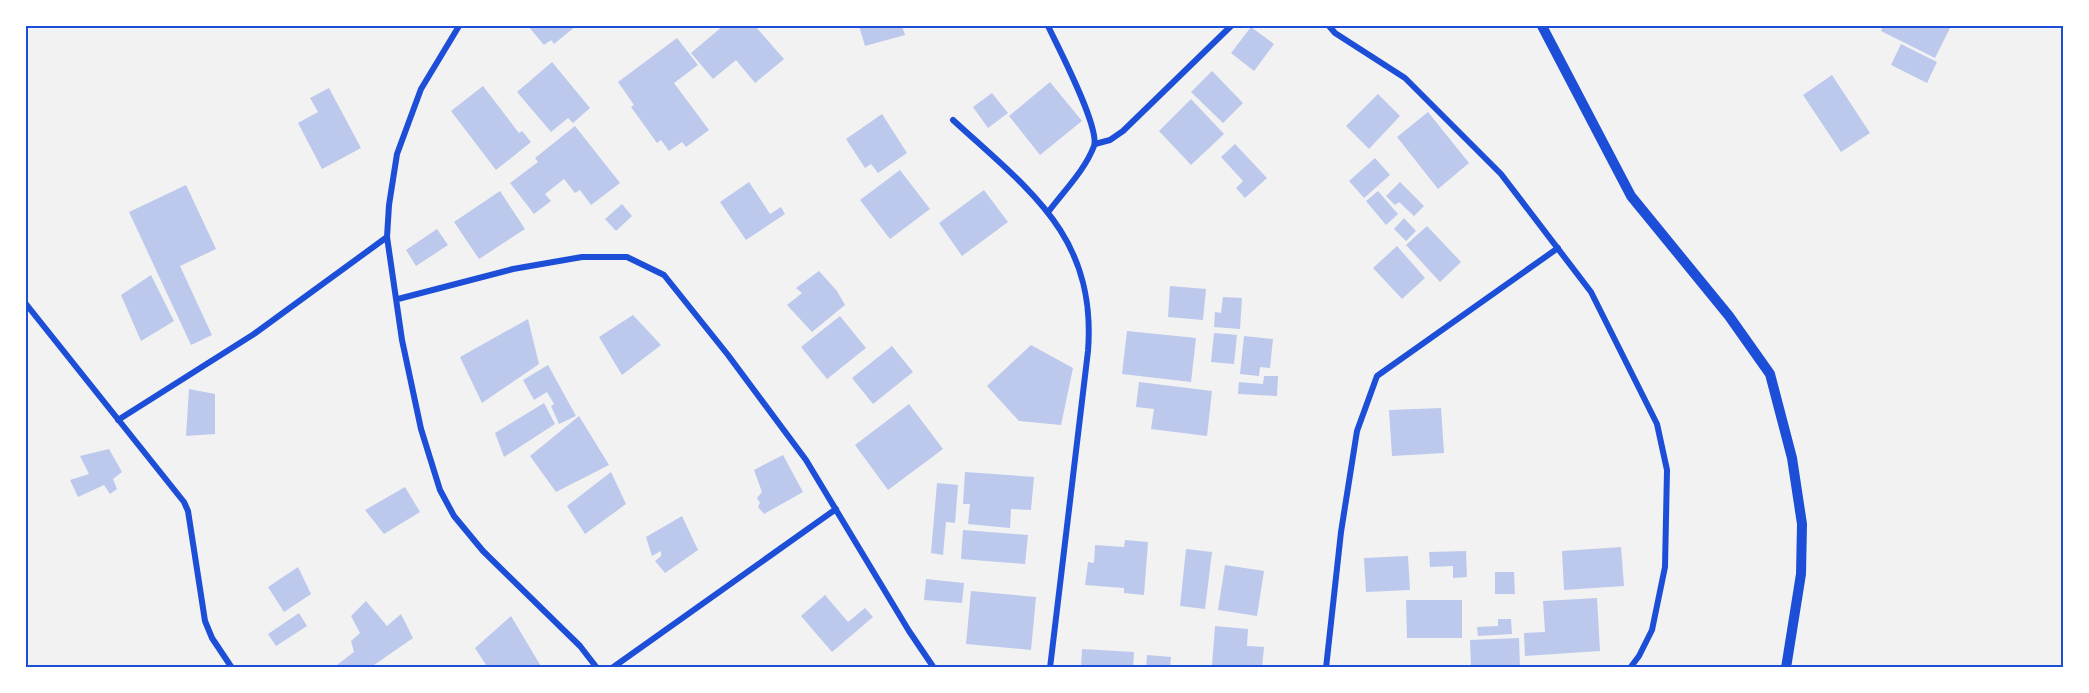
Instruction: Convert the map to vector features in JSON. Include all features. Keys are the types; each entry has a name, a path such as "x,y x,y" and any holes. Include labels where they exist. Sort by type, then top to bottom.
{"street":[{"path":"459,26 421,89 397,154 389,205 387,237 398,300 402,340 421,429 440,490 454,516 483,551 579,646 597,668"},
{"path":"1048,26 1078,90 1093,128 1095,144 1087,161 1048,211"},
{"path":"1095,144 1110,140 1123,131 1231,26"},
{"path":"1329,26 1335,33 1405,78 1501,174 1591,291 1658,424 1667,470 1665,567 1652,630 1630,668"},
{"path":"1542,26 1631,196 1729,316 1770,374 1792,458 1802,524 1801,574 1785,668"},
{"path":"953,120 1048,211 1064,234 1077,264 1086,295 1090,322 1050,668"},
{"path":"118,420 254,334 387,237"},
{"path":"1326,668 1341,532 1357,431 1377,376 1558,248"},
{"path":"398,300 513,269 582,257 627,257 664,275 806,460 909,631 934,668"},
{"path":"26,304 184,502 188,511 205,621 212,638 232,668"},
{"path":"612,668 836,509"}],"building":[{"path":"528,26 576,26 554,44 551,40 544,45"},
{"path":"723,26 755,26 784,59 755,83 736,60 713,79 691,53"},
{"path":"859,26 902,26 905,35 865,46"},
{"path":"1883,26 1951,26 1935,58 1881,31"},
{"path":"1251,27 1274,44 1254,71 1231,53"},
{"path":"677,38 698,65 674,83 709,130 686,147 682,142 669,151 661,140 657,143 631,107 634,105 618,82"},
{"path":"1901,44 1937,62 1927,83 1891,65"},
{"path":"552,62 590,108 573,123 568,118 551,132 517,92"},
{"path":"1212,71 1243,103 1223,123 1191,92"},
{"path":"1832,75 1870,133 1841,152 1803,95"},
{"path":"1050,82 1082,121 1040,155 1009,116"},
{"path":"483,86 519,133 522,131 531,142 496,170 451,111"},
{"path":"329,88 361,148 322,169 298,123 318,112 310,98"},
{"path":"992,93 1008,113 988,128 973,107"},
{"path":"1378,94 1400,116 1369,149 1346,126"},
{"path":"1191,99 1224,134 1191,165 1159,131"},
{"path":"1428,112 1469,163 1438,189 1397,137"},
{"path":"882,114 907,153 878,173 871,164 865,168 846,139"},
{"path":"575,126 620,183 591,205 580,190 575,193 564,179 545,194 551,201 534,214 510,183 538,162 535,158"},
{"path":"1235,144 1267,178 1245,198 1236,188 1243,181 1221,157"},
{"path":"1375,158 1390,175 1364,198 1349,181"},
{"path":"900,170 930,209 890,239 860,200"},
{"path":"749,182 770,214 781,207 785,214 746,240 720,202"},
{"path":"1400,182 1424,206 1414,216 1399,202 1395,205 1386,196"},
{"path":"186,185 216,249 180,266 212,335 191,345 129,212"},
{"path":"984,190 1008,222 962,256 939,223"},
{"path":"500,191 525,229 479,259 454,222"},
{"path":"1378,191 1398,214 1386,225 1366,201"},
{"path":"622,204 632,216 616,231 605,219"},
{"path":"1404,218 1416,231 1406,241 1394,229"},
{"path":"1427,226 1461,262 1440,282 1406,245"},
{"path":"437,229 448,245 416,266 406,250"},
{"path":"1397,246 1425,278 1402,299 1373,268"},
{"path":"819,271 837,291 845,305 812,332 787,305 802,293 796,288"},
{"path":"151,275 174,321 141,341 121,295"},
{"path":"1170,286 1206,289 1203,320 1168,317"},
{"path":"1223,297 1242,298 1240,329 1214,327 1215,312 1221,313"},
{"path":"633,315 661,345 622,375 599,337"},
{"path":"840,316 866,348 827,379 801,347"},
{"path":"528,319 539,364 482,403 460,357"},
{"path":"1127,331 1196,338 1191,382 1122,374"},
{"path":"1214,333 1237,335 1234,364 1211,362"},
{"path":"1244,336 1273,339 1270,368 1260,367 1259,376 1240,374"},
{"path":"1031,345 1073,368 1061,425 1019,421 987,386"},
{"path":"892,346 913,372 873,404 852,378"},
{"path":"548,365 576,416 559,424 551,406 554,404 547,392 534,400 523,380"},
{"path":"1264,376 1278,376 1277,396 1238,394 1239,382 1263,384"},
{"path":"1139,382 1212,391 1207,436 1151,429 1154,409 1136,407"},
{"path":"189,389 215,394 215,434 186,436"},
{"path":"544,403 555,424 504,457 495,433"},
{"path":"909,404 943,449 888,490 855,445"},
{"path":"1441,408 1444,453 1392,456 1389,410"},
{"path":"579,416 609,465 556,492 530,456"},
{"path":"109,449 122,472 113,479 117,489 110,494 104,485 78,497 70,480 89,474 80,456"},
{"path":"783,455 803,492 764,514 758,507 760,503 757,498 762,492 754,470"},
{"path":"611,472 626,504 585,534 567,506"},
{"path":"965,472 1034,477 1031,510 1011,509 1010,528 968,524 970,504 963,504"},
{"path":"937,483 958,485 955,523 946,522 943,555 931,553"},
{"path":"405,487 420,512 384,534 365,510"},
{"path":"682,516 698,550 665,573 655,561 661,556 661,551 652,556 646,537"},
{"path":"963,530 1028,535 1025,564 961,559"},
{"path":"1125,540 1148,542 1144,595 1124,593 1124,588 1085,585 1088,562 1094,563 1095,545 1124,547"},
{"path":"1621,547 1624,586 1564,590 1562,551"},
{"path":"1186,549 1212,552 1205,609 1180,606"},
{"path":"1466,551 1467,577 1453,578 1453,566 1430,567 1429,552"},
{"path":"1408,556 1410,590 1366,592 1364,558"},
{"path":"1225,565 1264,571 1257,616 1218,610"},
{"path":"298,567 311,594 284,612 268,587"},
{"path":"1495,572 1514,572 1515,594 1495,594"},
{"path":"926,579 964,583 962,603 924,600"},
{"path":"971,591 1036,597 1031,650 966,644"},
{"path":"825,595 848,622 865,608 873,617 832,652 801,616"},
{"path":"1597,598 1600,651 1525,656 1524,633 1545,632 1543,601"},
{"path":"1406,600 1462,600 1462,638 1407,638"},
{"path":"366,601 387,626 401,614 413,638 374,665 375,668 333,668 354,652 351,641 360,633 351,616"},
{"path":"299,613 307,626 276,646 268,634"},
{"path":"511,616 542,668 488,668 475,648"},
{"path":"1498,619 1511,619 1512,634 1478,636 1477,627 1498,626"},
{"path":"1215,626 1248,629 1247,646 1264,647 1262,668 1212,666"},
{"path":"1519,638 1520,668 1471,668 1470,640"},
{"path":"1082,649 1134,652 1133,668 1081,668"},
{"path":"1147,655 1171,657 1170,668 1146,668"}]}
